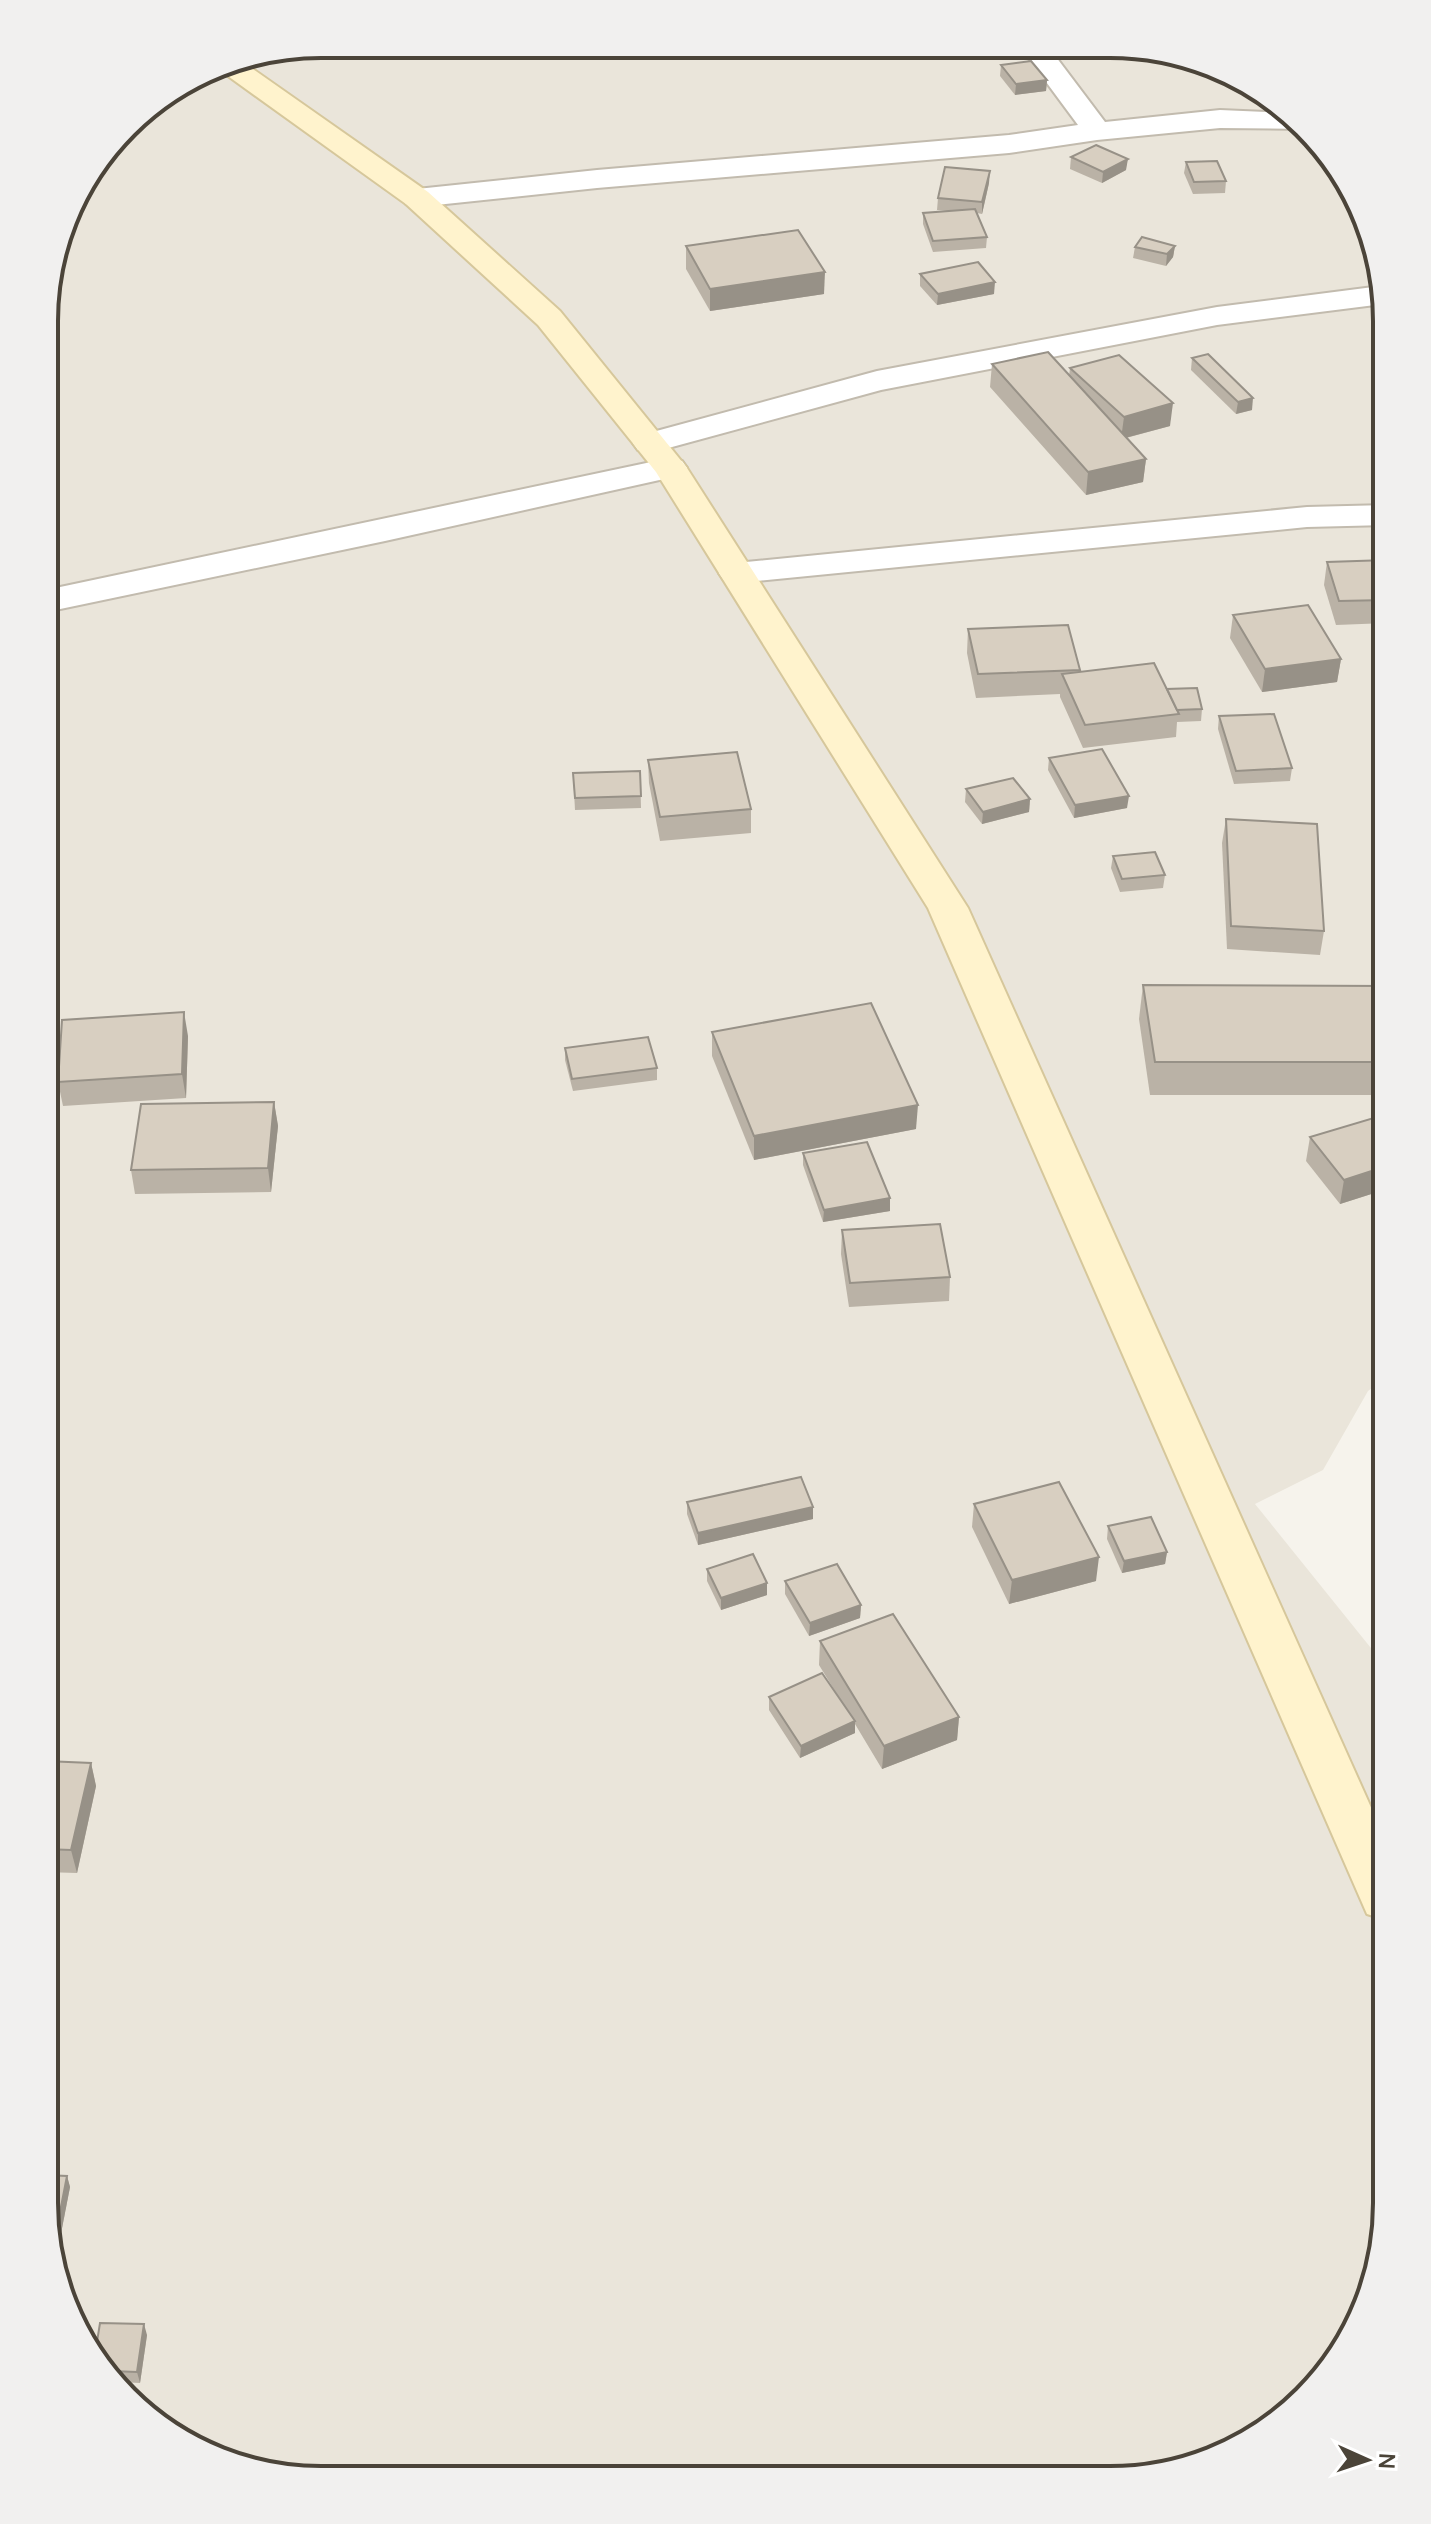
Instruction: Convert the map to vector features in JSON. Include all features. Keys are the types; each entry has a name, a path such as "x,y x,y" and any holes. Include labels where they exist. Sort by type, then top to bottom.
{"main road":[{"path":"238,71 417,198 549,318 660,455 948,908 1372,1867"}],"street":[{"path":"1042,58 1097,131"},
{"path":"417,198 597,179 1009,144 1097,131 1220,119 1281,121"},
{"path":"58,598 660,455 877,381 1217,316 1372,296"},
{"path":"736,573 1291,518 1373,515"}],"shaded area":[{"path":"321,58 1110,58 1161,63 1226,85 1256,102 1308,148 1329,175 1359,236 1371,287 1373,321 1372,1388 1323,1470 1255,1504 1372,1650 1372,2220 1368,2254 1353,2304 1319,2363 1296,2389 1256,2422 1195,2452 1144,2464 1110,2466 321,2466 270,2461 205,2439 175,2422 123,2376 102,2349 72,2288 60,2237 58,2203 58,321 60,287 67,253 93,189 123,148 161,112 189,93 236,72 287,60"}],"building":[{"path":"1031,61 1047,80 1016,84 1001,65"},
{"path":"1096,145 1128,159 1103,172 1071,157"},
{"path":"1217,161 1226,181 1194,182 1186,162"},
{"path":"945,167 990,171 982,202 938,198"},
{"path":"975,209 987,237 933,241 923,213"},
{"path":"798,230 825,272 710,289 686,246"},
{"path":"1142,237 1175,246 1167,254 1135,247"},
{"path":"978,262 995,282 938,294 920,274"},
{"path":"1048,352 1146,459 1088,472 992,364"},
{"path":"1208,354 1253,398 1238,402 1192,358"},
{"path":"1119,355 1173,403 1124,417 1070,368"},
{"path":"1373,560 1373,600 1339,601 1327,562"},
{"path":"1308,605 1341,659 1265,669 1233,615"},
{"path":"1068,625 1080,670 978,674 968,629"},
{"path":"1154,663 1179,714 1085,725 1062,674"},
{"path":"1197,688 1202,709 1177,710 1167,689"},
{"path":"1274,714 1292,768 1236,771 1219,716"},
{"path":"1102,749 1129,796 1075,805 1049,758"},
{"path":"737,752 751,809 660,817 648,760"},
{"path":"640,771 641,796 575,798 573,773"},
{"path":"1013,778 1030,799 983,812 966,789"},
{"path":"1226,819 1317,824 1324,931 1231,926"},
{"path":"1155,852 1165,875 1122,879 1113,856"},
{"path":"1143,985 1373,986 1373,1062 1155,1062"},
{"path":"871,1003 918,1105 754,1136 712,1032"},
{"path":"184,1012 182,1074 58,1082 62,1020"},
{"path":"648,1037 657,1068 572,1079 565,1048"},
{"path":"274,1102 268,1168 131,1170 141,1104"},
{"path":"1373,1118 1373,1171 1344,1180 1310,1137"},
{"path":"867,1142 890,1198 824,1210 803,1153"},
{"path":"940,1224 950,1277 850,1283 842,1230"},
{"path":"801,1477 813,1507 698,1533 687,1502"},
{"path":"1059,1482 1099,1557 1012,1580 974,1504"},
{"path":"1151,1517 1167,1552 1124,1561 1108,1526"},
{"path":"753,1554 767,1583 721,1598 707,1569"},
{"path":"837,1564 861,1605 810,1623 785,1581"},
{"path":"893,1614 959,1717 884,1746 820,1641"},
{"path":"822,1673 855,1721 801,1746 769,1697"},
{"path":"58,1762 91,1763 71,1850 58,1850"},
{"path":"58,2176 67,2176 59,2218"},
{"path":"100,2323 144,2324 137,2372 119,2371 97,2341"}]}
